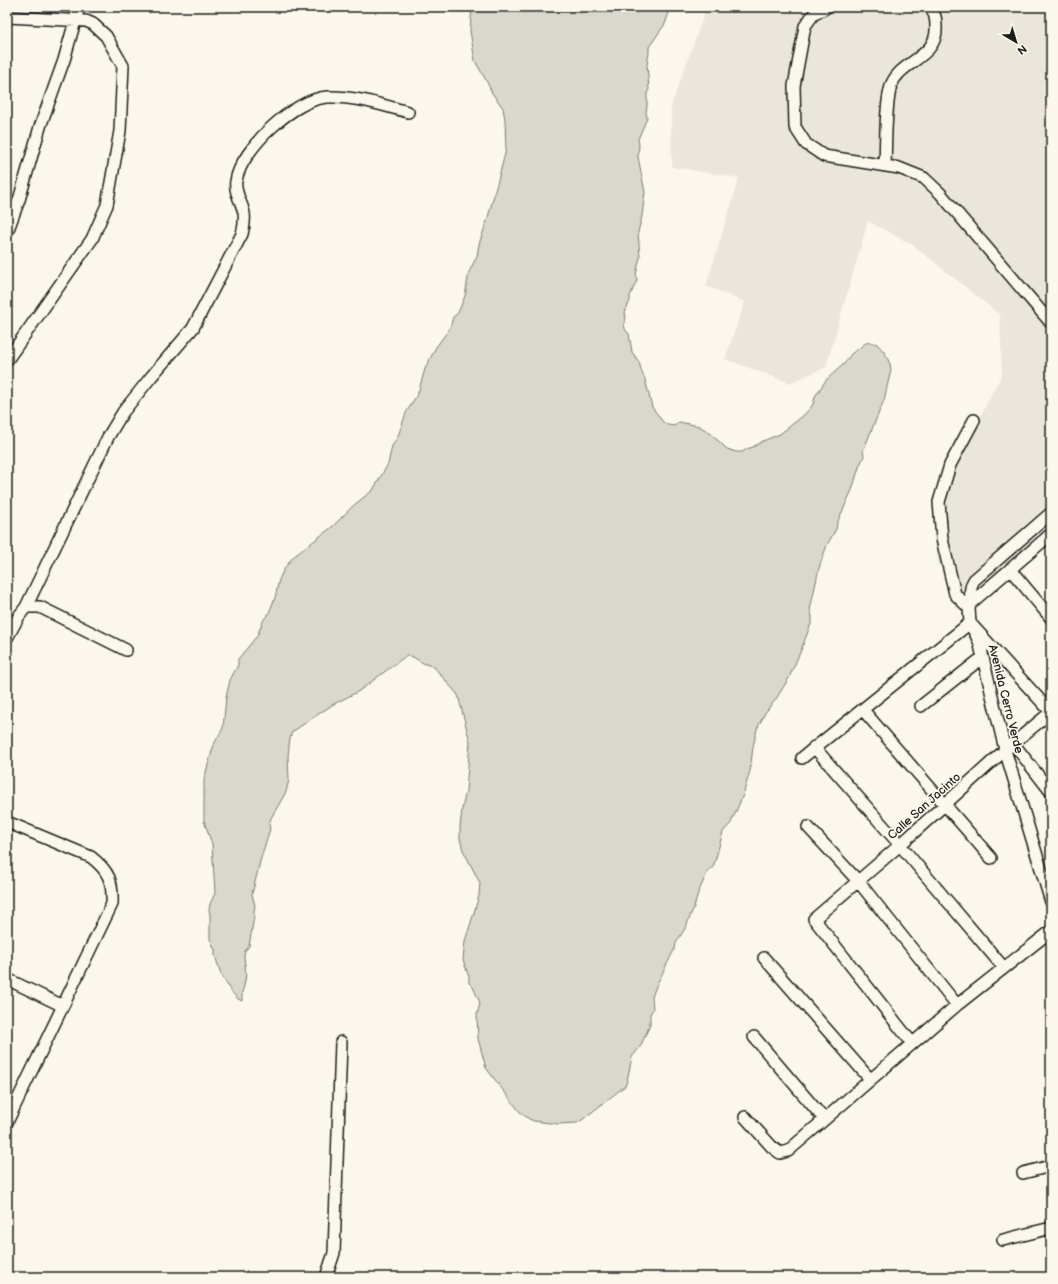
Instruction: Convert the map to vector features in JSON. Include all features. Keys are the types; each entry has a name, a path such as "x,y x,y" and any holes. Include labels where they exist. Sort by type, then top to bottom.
{"street":[{"path":"7,232 19,200 40,127 64,60 79,7"},
{"path":"827,7 813,15 805,26 794,86 795,128 806,144 824,156 899,168 924,178 946,199 1051,323"},
{"path":"885,166 888,103 891,84 900,73 931,47 937,34 936,16 930,7"},
{"path":"7,17 75,22 86,21 93,24 106,36 123,66 120,131 107,205 92,239 7,360"},
{"path":"7,638 19,616 26,607 108,437 128,406 193,328 242,234 244,213 238,198 235,182 244,161 250,152 266,133 280,120 307,103 326,97 351,98 408,112"},
{"path":"974,420 950,465 939,502 942,539 955,594 970,605 1051,534"},
{"name":"Avenida Cerro Verde","path":"1051,513 974,580 970,589 970,623 979,641 982,657 1009,747 1051,902"},
{"path":"1010,569 1051,618"},
{"path":"26,607 40,607 126,650"},
{"path":"802,758 970,623 1051,712"},
{"path":"921,706 982,657"},
{"path":"863,710 991,858"},
{"name":"Calle San Jacinto","path":"912,1043 814,919 900,845 1009,747 1051,712"},
{"path":"814,747 900,845 1004,968"},
{"path":"1009,747 1051,792"},
{"path":"7,822 91,857 103,866 110,879 113,891 112,904 7,1122"},
{"path":"808,827 858,881 957,1005"},
{"path":"745,1117 772,1147 780,1152 788,1151 957,1005 1051,931"},
{"path":"764,958 870,1079"},
{"path":"7,979 63,1006"},
{"path":"754,1038 824,1119"},
{"path":"326,1277 334,1253 341,1042"},
{"path":"1023,1173 1051,1166"},
{"path":"1003,1240 1051,1228"}],"shaded area":[{"path":"472,7 671,7 665,24 649,47 647,65 649,89 647,94 647,118 638,139 638,157 645,192 638,232 640,257 636,275 637,280 625,312 626,318 624,323 625,329 629,334 632,352 639,362 645,379 652,407 663,422 674,426 679,422 699,426 709,432 727,449 742,452 780,434 804,415 812,406 816,395 826,380 844,364 851,354 866,343 871,342 877,344 885,353 891,370 884,400 863,451 864,456 852,490 837,523 836,529 827,545 819,568 810,610 812,621 789,678 765,713 757,729 750,771 743,795 731,823 723,832 713,867 708,871 698,893 686,927 676,943 675,948 656,986 652,997 653,1009 650,1014 650,1025 640,1047 632,1057 625,1086 577,1123 558,1124 529,1119 520,1112 486,1068 478,1039 477,1015 480,1003 473,987 469,983 469,977 463,960 465,941 479,895 480,883 463,850 460,839 460,827 466,791 470,742 458,695 434,667 407,655 359,691 332,705 292,732 288,756 289,780 286,792 269,824 270,829 252,894 255,906 254,917 249,946 245,951 244,956 246,974 242,992 242,1001 238,999 230,990 221,974 215,956 215,950 210,939 209,910 215,893 212,844 204,821 204,779 214,744 223,728 226,698 230,680 238,665 238,659 257,636 275,598 279,580 284,569 293,557 332,527 354,505 373,490 388,464 392,446 398,436 406,413 418,393 425,369 436,347 450,328 453,317 458,313 465,296 469,272 477,256 479,244 487,221 506,150 505,120 503,108 492,93 475,61 470,31"},
{"path":"709,7 1051,7 1051,530 956,609 937,559 932,500 972,432 1002,374 1000,315 913,245 868,221 826,367 790,383 725,359 745,302 706,286 739,178 672,167 671,106 705,12"}]}
